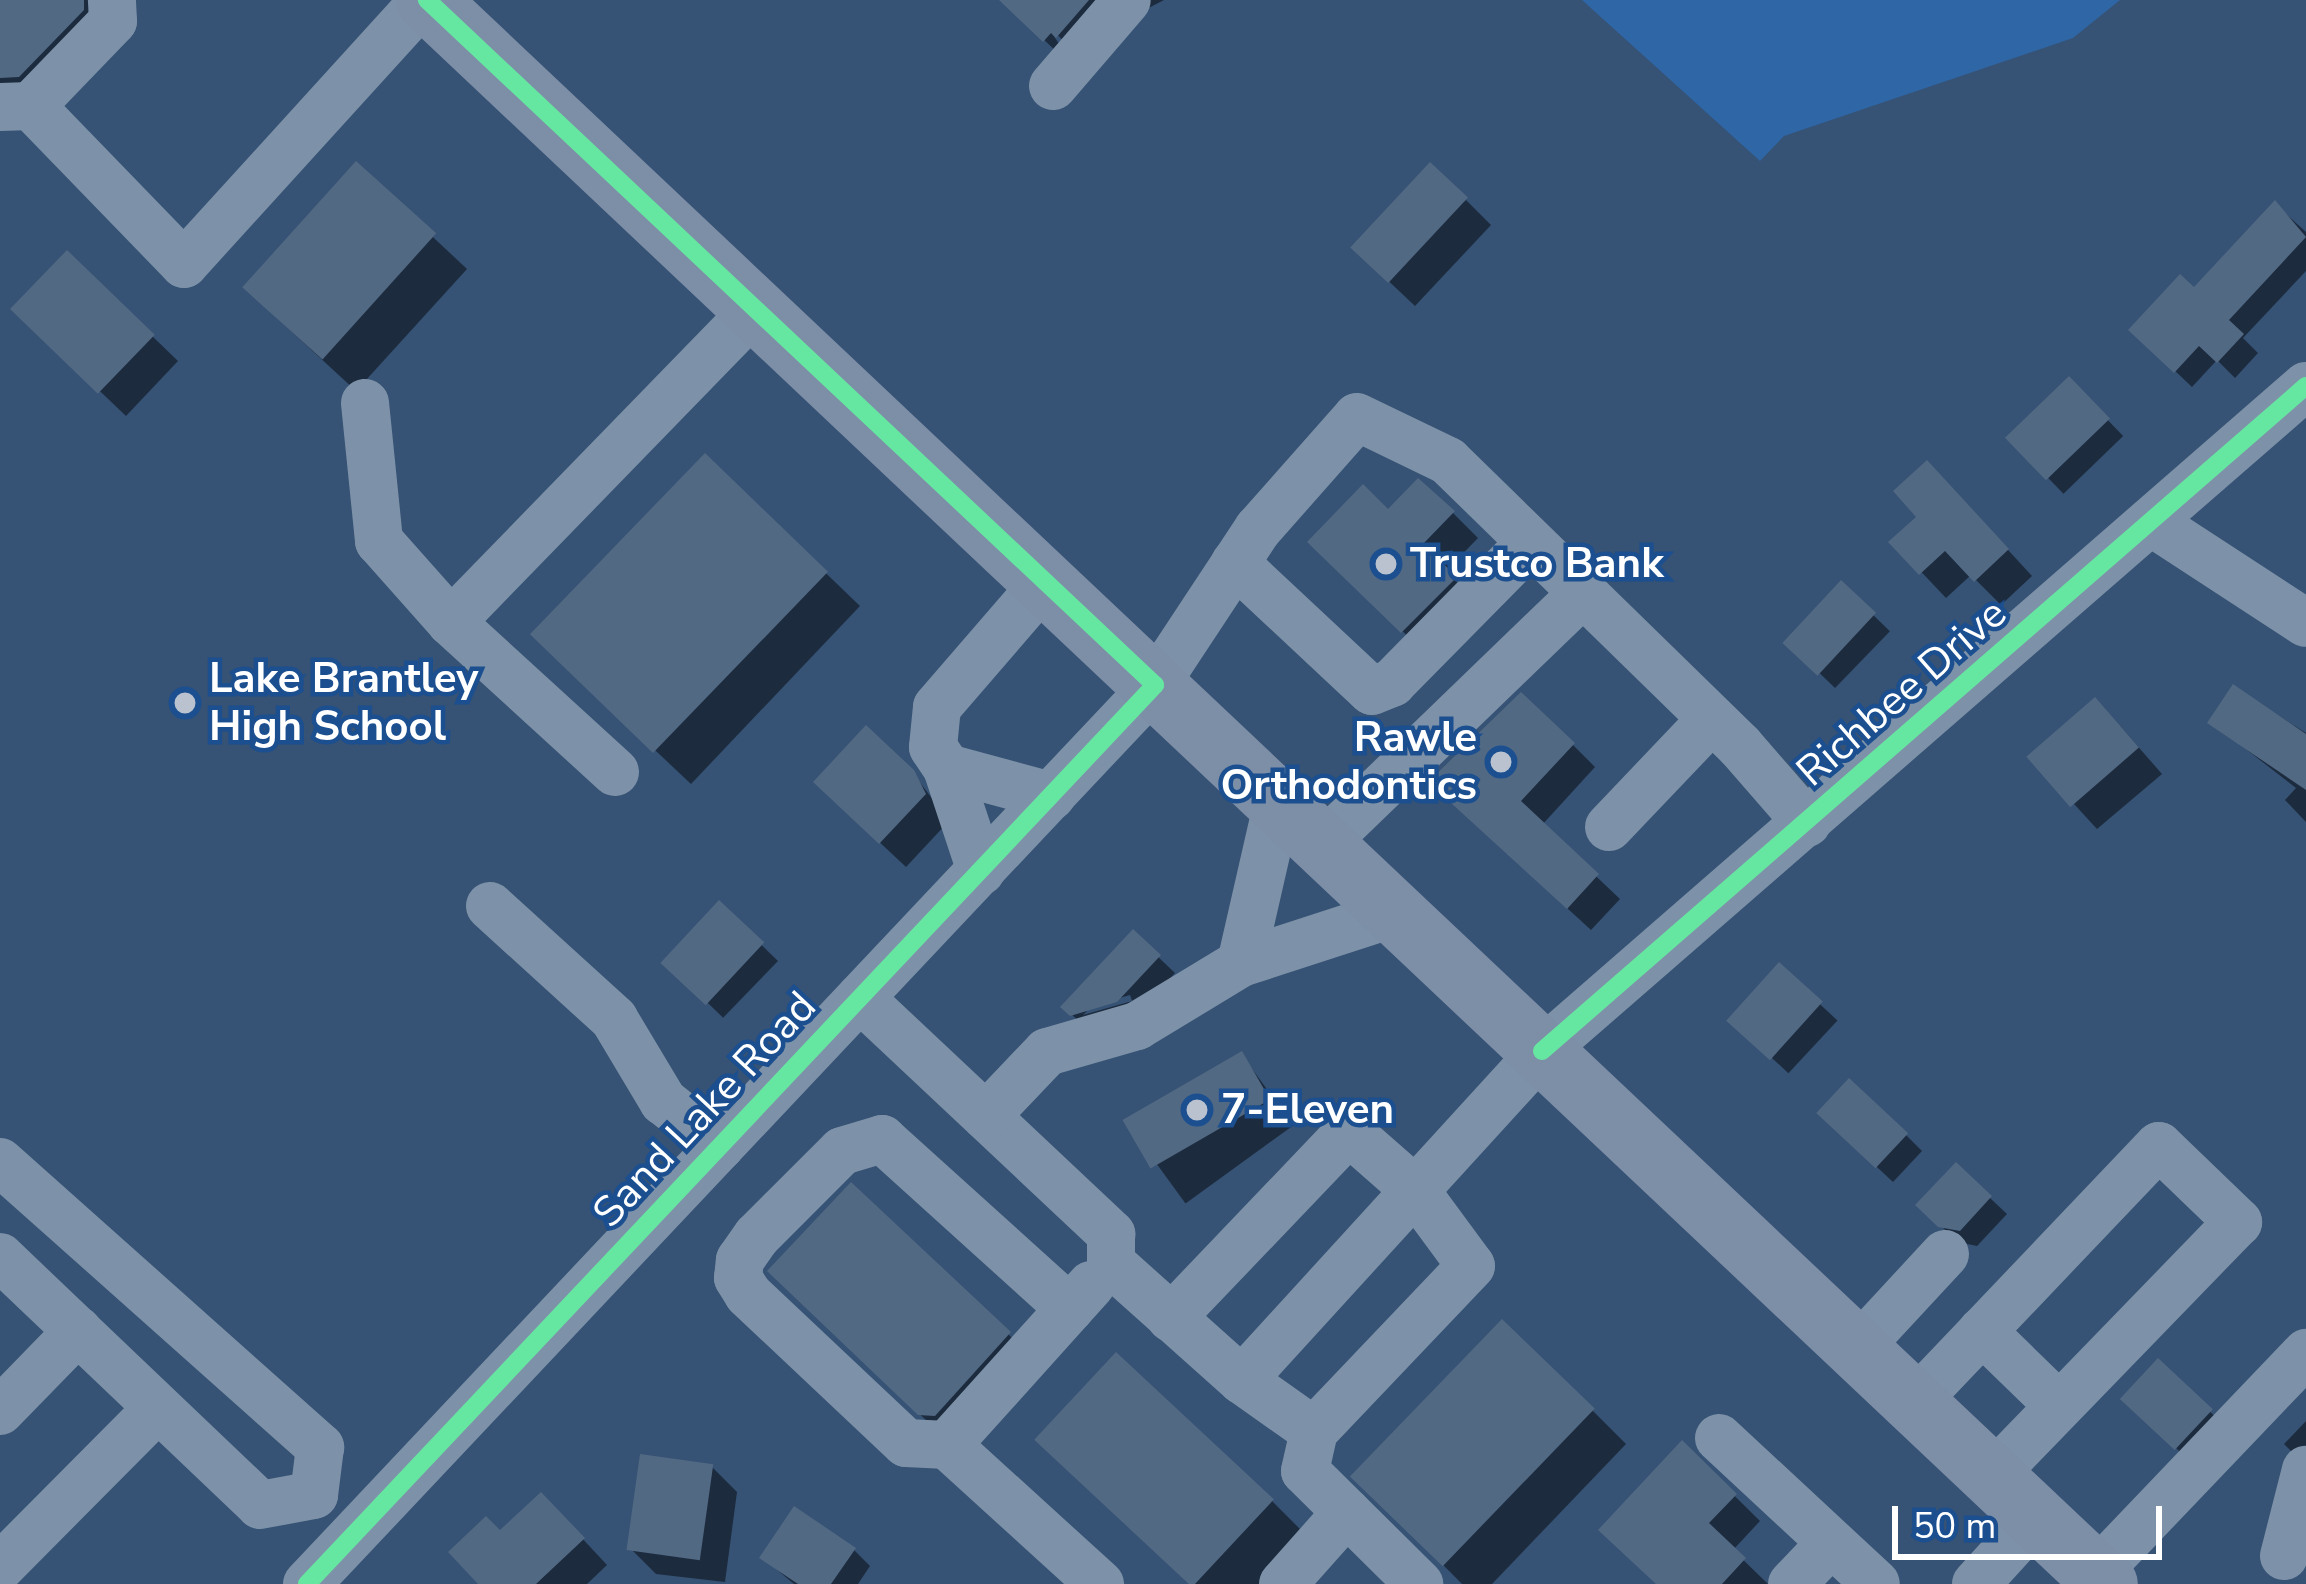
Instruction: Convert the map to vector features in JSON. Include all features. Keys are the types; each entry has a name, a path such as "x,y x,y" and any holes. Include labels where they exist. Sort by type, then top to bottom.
{"main road":[{"path":"425,0 2101,1579"}],"street":[{"path":"112,0 113,21 15,107 184,263 425,0"},
{"path":"1053,86 1127,0"},
{"path":"451,622 755,309"},
{"name":"Richbee Drive","path":"1242,1380 1542,1051 2154,524 2306,386"},
{"path":"365,403 379,541 451,622 615,772"},
{"name":"Sand Lake Road","path":"307,1584 1155,685 1235,563 1357,417 1448,461 1529,544"},
{"path":"2154,524 2306,622"},
{"path":"1235,563 1372,691 1392,682 1529,544 1712,719 1807,823"},
{"path":"981,871 946,768 933,747 937,707 1045,582"},
{"path":"1241,963 1300,823 1582,594"},
{"path":"1609,827 1712,719"},
{"path":"946,768 1051,796"},
{"path":"490,906 614,1018 663,1101 720,1146"},
{"path":"986,1116 1047,1052 1137,1026 1241,963 1395,913"},
{"path":"860,998 1111,1234 1111,1263 947,1445"},
{"path":"1171,1318 1348,1132 1415,1190 1471,1266 1314,1431 1305,1471 1419,1584"},
{"path":"1070,1309 882,1138 842,1151 740,1259 738,1278 748,1294 906,1443 947,1445 1100,1584"},
{"path":"1914,1403 2159,1146 2238,1222 1991,1476"},
{"path":"0,1162 320,1447 314,1495"},
{"path":"1858,1348 1946,1254"},
{"path":"0,1257 260,1505 314,1495"},
{"path":"1111,1263 1242,1380 1314,1431"},
{"path":"1982,1330 2060,1406"},
{"path":"0,1411 78,1331"},
{"path":"2101,1579 2306,1353"},
{"path":"0,1567 158,1408"},
{"path":"1719,1438 1876,1584"},
{"path":"2282,1572 2306,1470"},
{"path":"314,1495 354,1533"},
{"path":"1283,1584 1347,1512"},
{"path":"1976,1584 2036,1518"},
{"path":"1792,1584 1832,1543"}],"shaded area":[{"path":"1582,0 2120,0 2073,38 1784,136 1760,161"}],"building":[{"path":"0,0 84,0 84,10 19,77 0,78"},
{"path":"999,0 1089,0 1056,38 1051,33 1043,42"},
{"path":"356,161 436,233 323,360 242,287"},
{"path":"1430,162 1468,197 1388,283 1350,248"},
{"path":"2275,200 2306,237 2229,320 2244,334 2217,363 2199,346 2174,373 2128,330 2180,274 2194,287"},
{"path":"67,250 155,335 98,394 10,309"},
{"path":"2069,376 2110,418 2046,480 2005,438"},
{"path":"705,453 828,572 653,753 530,634"},
{"path":"1927,460 2009,549 1974,582 1945,551 1919,575 1888,542 1916,517 1893,491"},
{"name":"Trustco Bank","path":"1418,478 1455,511 1423,544 1457,577 1401,633 1307,542 1363,484 1388,509"},
{"path":"1841,580 1876,613 1817,676 1782,643"},
{"path":"2233,684 2306,734 2306,790 2207,723"},
{"name":"Rawle Orthodontics","path":"1521,692 1575,743 1521,801 1599,874 1567,909 1428,782"},
{"path":"2095,697 2139,748 2070,807 2026,757"},
{"path":"866,725 914,770 926,794 879,844 813,782"},
{"path":"719,900 764,942 706,1005 660,963"},
{"path":"1133,929 1161,955 1117,1002 1070,1016 1060,1007"},
{"path":"1779,962 1823,1001 1770,1060 1726,1021"},
{"name":"7-Eleven","path":"1242,1051 1270,1099 1150,1168 1122,1120"},
{"path":"1849,1078 1908,1133 1876,1168 1816,1113"},
{"path":"1956,1162 1992,1196 1960,1231 1938,1227 1915,1205"},
{"path":"851,1182 1011,1332 935,1416 918,1415 767,1271"},
{"path":"1502,1319 1595,1409 1443,1566 1350,1477"},
{"path":"1116,1352 1274,1499 1195,1584 1189,1584 1034,1440"},
{"path":"2158,1358 2213,1409 2175,1450 2120,1399"},
{"path":"1682,1440 1737,1494 1709,1523 1746,1558 1722,1584 1656,1584 1598,1530"},
{"path":"640,1454 713,1464 700,1560 627,1550"},
{"path":"541,1492 585,1538 536,1584 478,1584 448,1552 486,1516 500,1530"},
{"path":"794,1506 856,1548 831,1584 798,1584 759,1558"}],"cycle path":[{"path":"307,1584 1155,685 427,0"},
{"path":"1542,1051 2306,386"}],"place":[{"name":"Trustco Bank","path":"1386,564"},
{"name":"Lake Brantley High School","path":"185,703"},
{"name":"Rawle Orthodontics","path":"1501,762"},
{"name":"7-Eleven","path":"1197,1110"}]}
